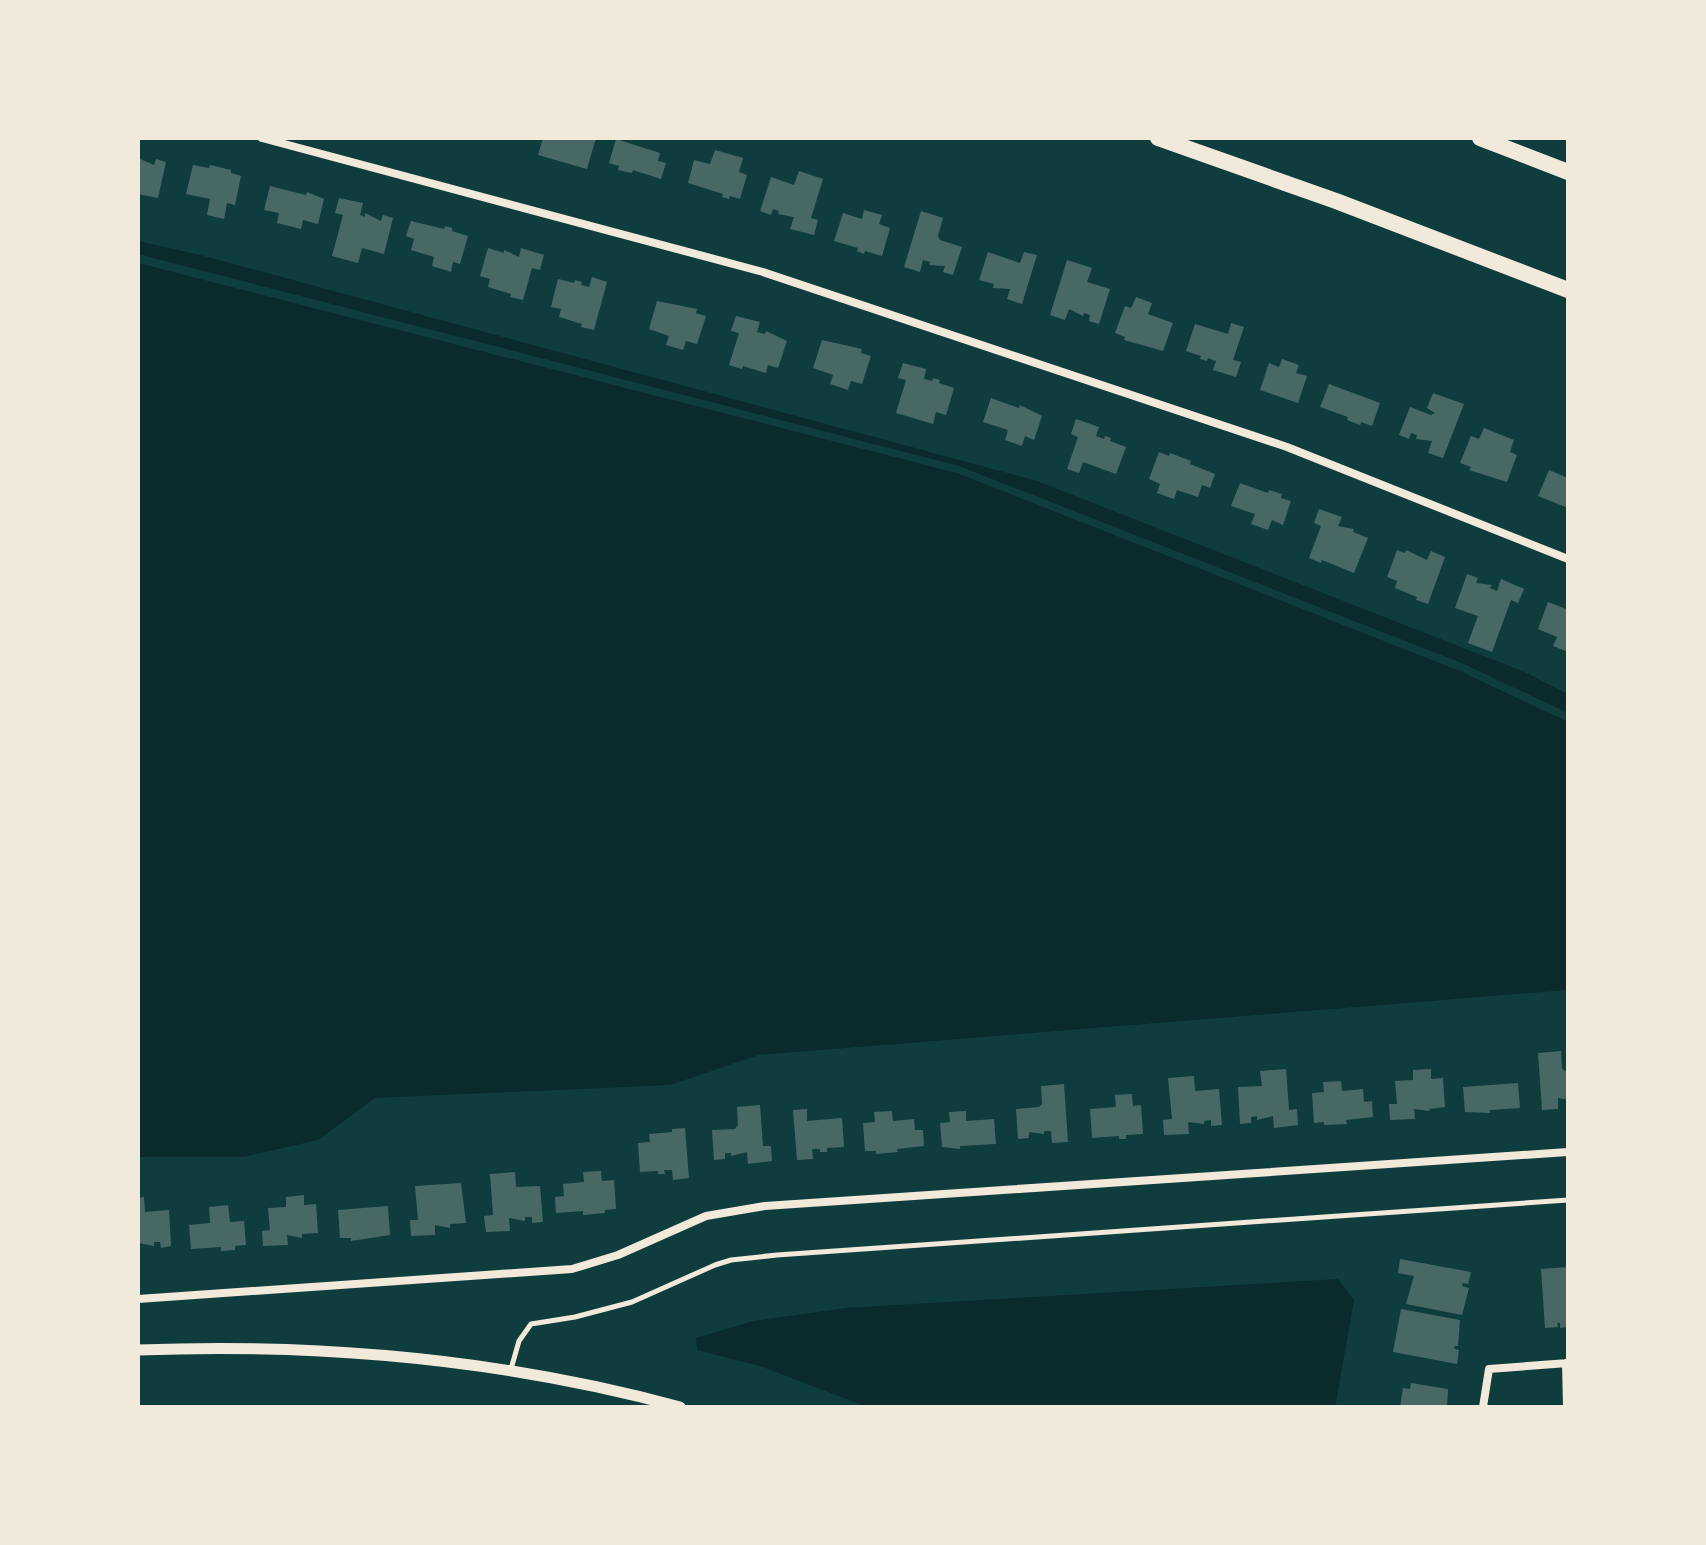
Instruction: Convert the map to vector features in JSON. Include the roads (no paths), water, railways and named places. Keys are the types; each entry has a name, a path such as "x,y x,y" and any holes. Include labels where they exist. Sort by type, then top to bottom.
{"highway":[{"path":"1158,138 1336,201 1568,290"},
{"path":"1480,138 1568,172"}],"street":[{"path":"262,138 763,272 1287,447 1568,559"},
{"path":"138,1299 572,1269 618,1255 706,1216 754,1207 1568,1152"},
{"path":"138,1350 290,1348 455,1361 564,1378 680,1407"},
{"path":"1483,1407 1489,1369 1567,1363 1567,1407"}],"lane":[{"path":"511,1369 519,1341 531,1324 575,1317 632,1302 731,1260 1568,1200"}],"water":[{"path":"138,241 200,255 1037,481 1527,673 1568,694 1568,713 1464,664 959,466 138,254"},
{"path":"138,263 957,473 1460,671 1568,722 1568,990 759,1055 670,1085 375,1098 318,1140 243,1157 138,1157"},
{"path":"1338,1279 1354,1300 1335,1407 867,1407 763,1367 697,1350 696,1338 753,1321 846,1308"}]}
